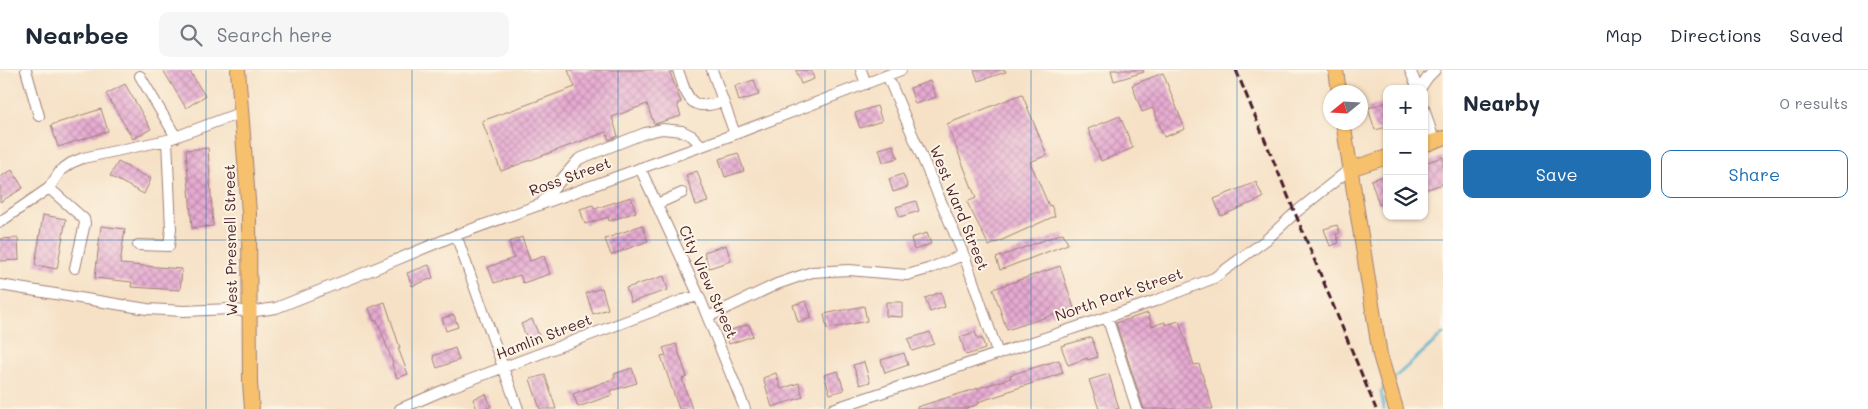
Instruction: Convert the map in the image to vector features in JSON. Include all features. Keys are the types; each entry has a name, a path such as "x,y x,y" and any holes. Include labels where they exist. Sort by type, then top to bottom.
{"main road":[{"name":"West Presnell Street","path":"238,70 249,213 249,312 252,409"},
{"path":"1336,70 1338,85"},
{"path":"1345,130 1380,355 1396,409"},
{"name":"North Park Street","path":"1350,169 1383,158"}],"street":[{"path":"26,70 39,116"},
{"path":"678,70 687,97 693,102 706,106 723,101"},
{"path":"712,70 735,134"},
{"path":"861,70 866,84"},
{"name":"Ross Street","path":"0,285 147,309 184,311 230,309 249,312 276,308 456,235 735,134 901,70"},
{"path":"1410,70 1417,85"},
{"path":"1422,85 1435,70"},
{"name":"West Ward Street","path":"887,75 963,255 998,354"},
{"path":"138,245 170,246 171,229 172,139 140,76"},
{"path":"0,222 49,188 61,170 71,163 83,158 172,139 242,112"},
{"path":"1428,121 1434,141"},
{"path":"540,204 579,159 645,133 662,129 682,131 692,136 702,146"},
{"name":"City View Street","path":"640,168 699,296 745,409"},
{"name":"North Park Street","path":"833,409 1201,284 1222,274 1266,240 1295,213 1350,169"},
{"path":"49,188 85,222 75,268"},
{"path":"657,204 682,193"},
{"path":"456,235 518,409"},
{"path":"708,317 803,274 830,270 908,275 963,255"},
{"name":"Hamlin Street","path":"400,409 451,387 683,300 699,296"},
{"path":"1107,317 1137,409"}],"building":[{"path":"163,70 189,70 205,96 186,108"},
{"path":"568,70 669,70 681,102 677,104 681,116 654,124 647,104 612,117 618,136 609,140 606,132 501,171 482,121 575,87"},
{"path":"796,70 811,70 814,79 801,84"},
{"path":"974,70 1005,70 1006,72 978,81"},
{"path":"1111,70 1143,70 1144,72 1114,81"},
{"path":"1163,73 1185,129 1164,137 1153,108 1142,112 1132,85"},
{"path":"754,80 759,95 739,101 735,86"},
{"path":"930,81 936,97 915,104 910,88"},
{"path":"125,84 151,129 133,139 106,94"},
{"path":"1022,94 1047,155 1030,162 1055,216 989,246 967,202 976,198 947,124"},
{"path":"1383,103 1383,128 1375,130 1368,108"},
{"path":"877,106 882,121 860,128 855,113"},
{"path":"101,109 108,131 58,147 51,125"},
{"path":"1120,116 1133,148 1101,161 1088,129"},
{"path":"893,145 898,158 883,162 879,149"},
{"path":"208,148 213,226 192,228 186,150"},
{"path":"738,153 744,171 725,177 719,159"},
{"path":"1443,157 1443,184 1428,189 1428,175 1428,162"},
{"path":"118,162 151,179 144,194 110,176"},
{"path":"12,170 23,188 0,202 0,177"},
{"path":"697,171 708,202 696,205 686,175"},
{"path":"903,174 908,187 893,192 889,179"},
{"path":"1383,176 1383,204 1379,205 1371,180"},
{"path":"1256,182 1263,198 1221,216 1214,199"},
{"path":"631,197 636,212 609,221 608,217 585,224 580,209 593,205 594,209"},
{"path":"916,201 919,211 900,217 896,207"},
{"path":"43,215 66,219 57,269 35,265"},
{"path":"642,225 648,241 611,255 605,239"},
{"path":"1337,225 1340,233 1336,234 1339,243 1330,246 1324,229"},
{"path":"101,226 125,229 120,264 182,269 180,290 131,287 132,282 95,278"},
{"path":"927,233 931,244 914,250 911,238"},
{"path":"1063,233 1068,244 1000,270 996,258"},
{"path":"522,237 530,261 544,256 550,274 523,283 520,275 494,283 488,267 514,258 509,242"},
{"path":"18,238 19,260 0,261 0,239"},
{"path":"726,245 731,261 709,268 704,252"},
{"path":"429,265 433,278 412,286 407,273"},
{"path":"1060,266 1074,308 1007,330 993,289"},
{"path":"664,276 668,290 631,302 626,288"},
{"path":"602,288 608,309 593,314 586,293"},
{"path":"941,292 945,307 930,312 925,298"},
{"path":"806,301 812,318 798,322 793,305"},
{"path":"385,302 400,348 398,348 408,374 397,378 377,320 374,321 369,308"},
{"path":"886,302 902,302 902,317 886,316"},
{"path":"864,306 867,321 827,329 824,314"},
{"path":"1148,313 1152,326 1165,322 1166,325 1179,321 1194,365 1199,364 1213,409 1144,409 1116,323"},
{"path":"454,315 458,327 446,331 442,318"},
{"path":"532,319 540,338 529,343 521,324"},
{"path":"749,324 753,336 729,344 725,332"},
{"path":"930,332 934,344 912,351 908,339"},
{"path":"975,332 978,340 982,338 985,349 966,355 960,337"},
{"path":"1092,337 1098,357 1087,360 1087,358 1068,365 1061,346"},
{"path":"676,344 687,377 682,379 692,409 679,409 661,356 666,355 663,348"},
{"path":"455,348 459,360 437,368 433,356"},
{"path":"904,353 908,365 885,373 881,360"},
{"path":"1059,360 1063,373 978,402 979,404 964,409 917,409 917,407 1011,378 1010,375"},
{"path":"864,362 870,382 860,385 853,365"},
{"path":"632,368 637,383 610,391 612,395 578,407 573,394 615,378 614,374"},
{"path":"838,371 844,390 830,394 824,375"},
{"path":"776,373 781,389 799,383 803,397 772,407 763,378"},
{"path":"1109,374 1119,409 1099,409 1089,380"},
{"path":"545,375 556,409 540,409 530,379"},
{"path":"486,394 491,407 477,409 473,399"}],"waterway":[{"path":"1392,380 1443,334"},
{"path":"1384,409 1381,392 1386,386"}],"railway":[{"path":"1236,70 1376,409"}]}
